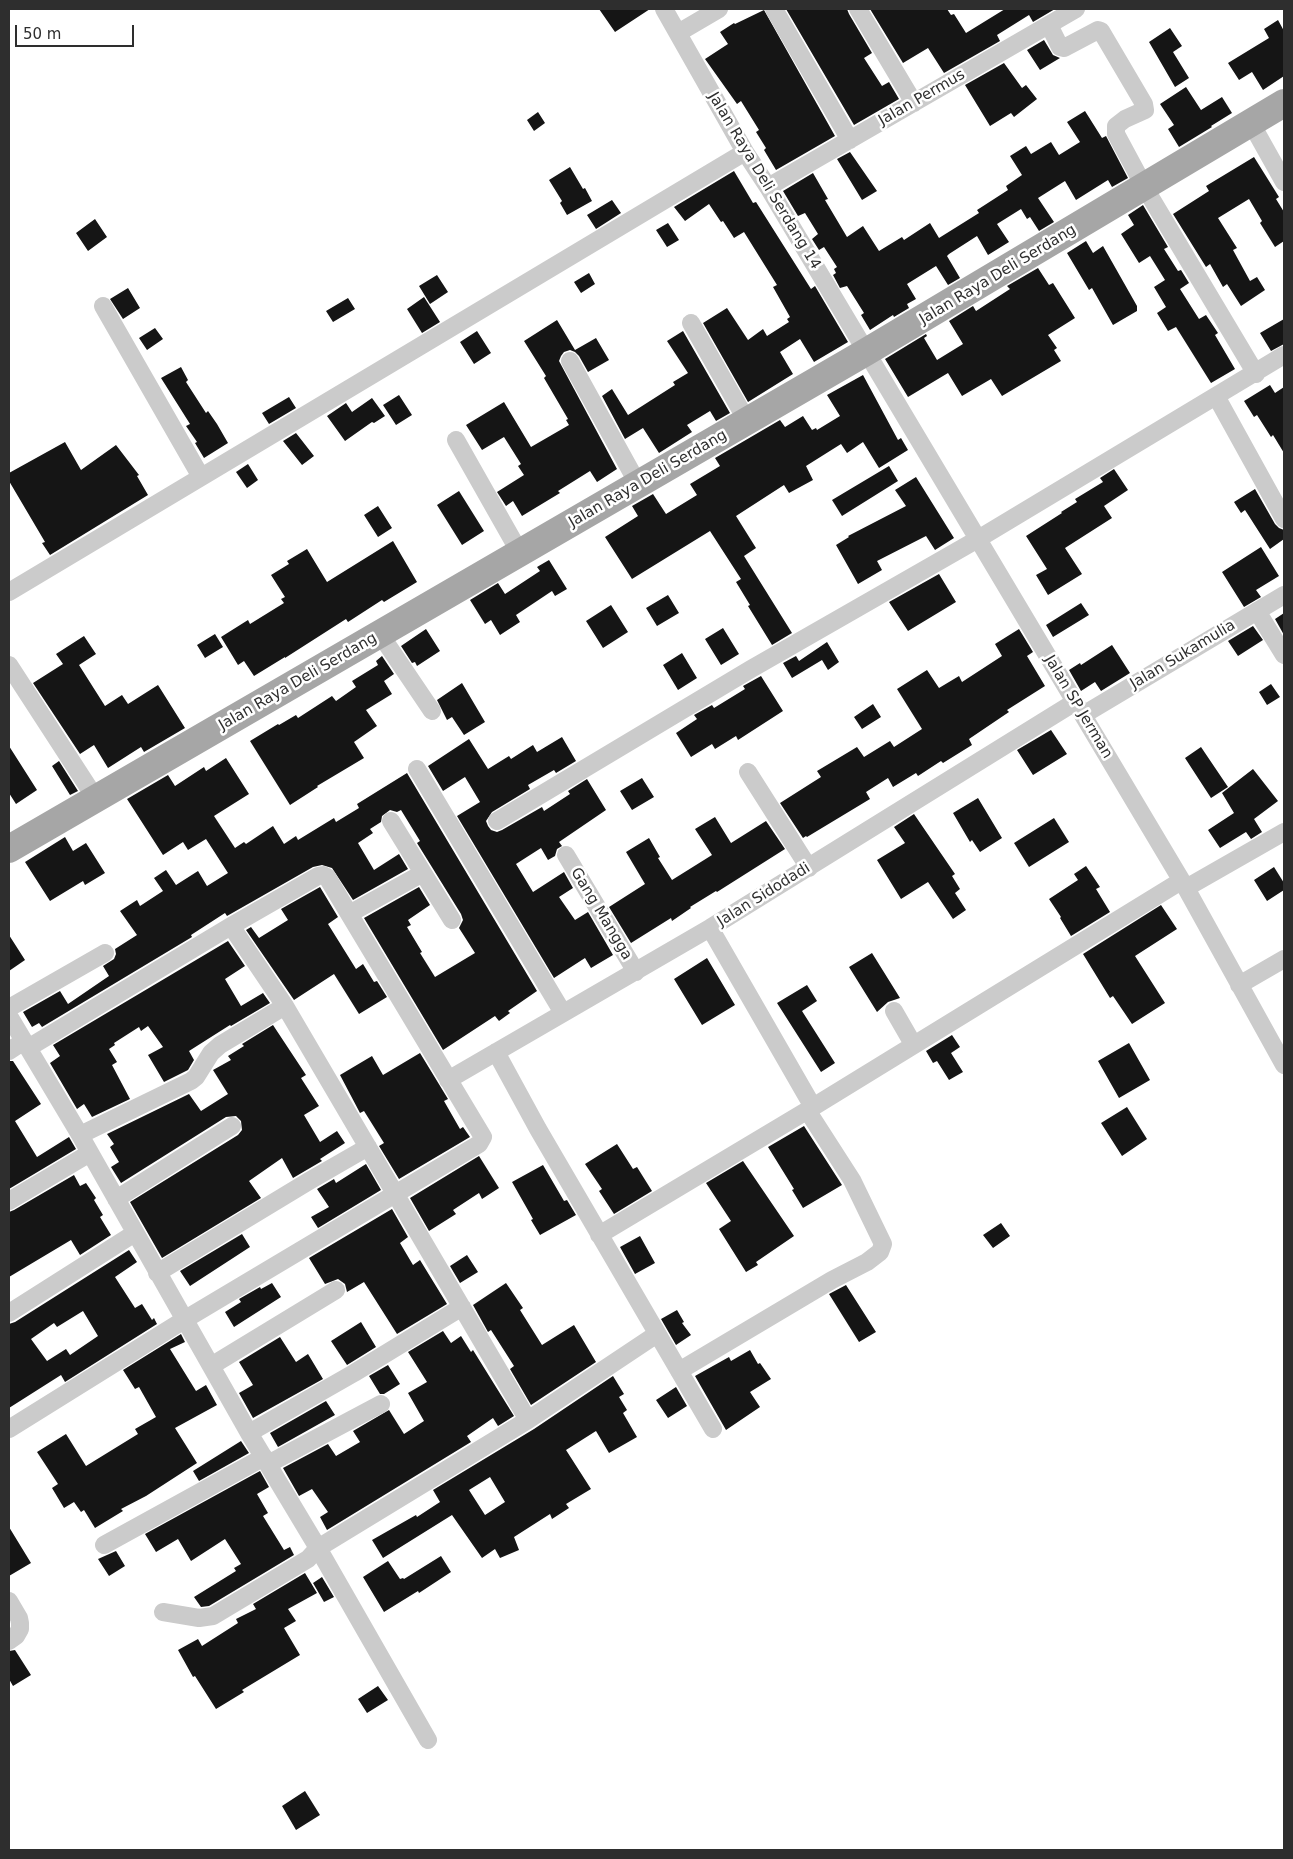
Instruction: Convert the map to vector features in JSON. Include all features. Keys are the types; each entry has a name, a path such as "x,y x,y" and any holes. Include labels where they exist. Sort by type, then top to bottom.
{"main road":[{"name":"Jalan Raya Deli Serdang","path":"9,849 866,352 1284,104"}],"street":[{"name":"Jalan Raya Deli Serdang 14","path":"664,9 746,152 866,352"},
{"path":"678,33 719,9"},
{"path":"774,9 850,140"},
{"path":"858,9 914,103"},
{"name":"Jalan Permus","path":"768,187 1076,9"},
{"path":"1049,25 1060,47 1064,48 1101,30 1144,104 1145,110 1125,119 1116,126 1116,134 1145,188 1256,374"},
{"path":"1251,123 1284,182"},
{"path":"9,592 746,152"},
{"path":"103,306 201,477"},
{"path":"691,323 747,421"},
{"name":"Jalan SP Jerman","path":"866,352 1183,885 1284,1065"},
{"path":"497,821 752,669 978,539 1256,374 1284,355"},
{"path":"570,361 638,484"},
{"path":"1216,396 1284,519"},
{"path":"456,440 520,553"},
{"name":"Jalan Sukamulia","path":"1079,708 1284,595"},
{"path":"1257,611 1284,655"},
{"path":"380,634 432,711"},
{"path":"9,665 96,799"},
{"name":"Jalan Sidodadi","path":"448,1080 636,972 1079,708"},
{"path":"417,769 563,1014"},
{"path":"748,772 809,868"},
{"path":"391,821 452,920"},
{"path":"599,1235 913,1044 1183,885 1284,832"},
{"name":"Gang Mangga","path":"566,855 636,972"},
{"path":"349,914 423,873"},
{"path":"9,1051 26,1045 318,876 323,875 327,877 483,1137 479,1144 184,1320 9,1429"},
{"path":"231,926 285,1006 528,1420"},
{"path":"679,1372 832,1280 868,1262 880,1252 883,1244 852,1180 710,928"},
{"path":"9,1008 104,952"},
{"path":"1239,984 1284,959"},
{"path":"80,1135 191,1081 220,1045 285,1006"},
{"path":"894,1011 913,1044"},
{"path":"9,1016 80,1135 184,1320 428,1740"},
{"path":"496,1052 599,1235 713,1429"},
{"path":"116,1199 232,1126"},
{"path":"157,1273 368,1147"},
{"path":"9,1201 90,1153"},
{"path":"9,1313 135,1233"},
{"path":"211,1366 336,1290"},
{"path":"249,1433 462,1308"},
{"path":"163,1612 200,1618 213,1616 308,1559 318,1548 528,1420 657,1334"},
{"path":"104,1545 266,1460 381,1404"},
{"path":"9,1601 19,1618 20,1628 16,1636 9,1641"}],"building":[{"path":"599,9 650,9 615,32"},
{"path":"786,9 847,9 872,53 864,58 882,86 889,82 899,99 854,125"},
{"path":"870,9 947,9 951,15 954,14 966,33 1005,9 1055,9 1033,22 1029,15 997,35 1000,41 944,73 928,48 903,63"},
{"path":"764,10 835,136 776,170 756,132 759,130 741,101 737,104 705,59 728,44 720,32 734,23"},
{"path":"1278,20 1284,31 1284,76 1263,90 1252,72 1239,80 1228,63 1269,38 1264,29"},
{"path":"1170,28 1182,46 1173,52 1189,78 1175,87 1149,42"},
{"path":"1044,40 1053,55 1060,58 1040,70 1027,50"},
{"path":"1004,63 1022,88 1026,85 1037,99 1014,117 1011,113 990,126 965,85"},
{"path":"1186,87 1201,110 1222,97 1232,113 1179,147 1168,129 1174,125 1160,104"},
{"path":"1085,111 1102,138 1106,136 1128,178 1112,187 1108,180 1076,200 1065,181 1038,198 1054,222 1039,231 1030,217 1027,219 1021,209 997,224 1009,242 988,255 977,236 947,256 960,278 948,285 936,266 907,284 916,299 907,304 909,308 894,317 893,315 870,330 861,315 864,313 847,286 840,288 833,275 836,273 834,269 837,267 824,247 819,250 812,239 818,234 805,213 798,216 783,191 813,173 828,199 825,200 847,237 863,226 879,251 902,237 904,240 930,223 939,238 979,213 977,210 1008,190 1006,186 1022,175 1010,156 1026,146 1031,154 1051,142 1059,155 1080,142 1067,122"},
{"path":"538,112 545,123 534,131 527,120"},
{"path":"850,152 877,191 862,200 837,159"},
{"path":"1254,157 1279,197 1276,199 1284,212 1284,241 1275,247 1260,223 1262,221 1249,199 1218,218 1237,248 1233,250 1250,281 1257,277 1265,290 1241,306 1227,284 1223,287 1210,264 1206,267 1173,214 1209,191 1206,186"},
{"path":"570,167 592,201 567,215 560,203 562,201 549,180"},
{"path":"734,171 753,203 756,202 811,289 815,286 848,342 814,362 800,339 780,352 793,374 748,402 703,323 727,308 748,340 763,329 767,336 789,322 787,319 790,317 773,287 777,285 744,232 734,238 709,204 685,221 674,207"},
{"path":"612,200 621,213 596,229 587,215"},
{"path":"1143,205 1168,247 1164,249 1178,271 1181,270 1189,283 1180,289 1199,319 1206,315 1218,333 1215,335 1235,369 1211,383 1176,327 1168,331 1157,313 1166,307 1154,287 1165,280 1150,256 1139,263 1121,234 1134,225 1128,215"},
{"path":"95,219 107,237 88,251 76,233"},
{"path":"668,223 679,240 667,247 656,230"},
{"path":"1086,241 1093,253 1103,246 1137,306 1137,311 1113,325 1092,288 1089,290 1067,253"},
{"path":"1038,268 1049,285 1053,283 1075,318 1048,335 1057,348 1054,350 1061,361 1002,396 991,379 962,396 948,373 908,397 885,359 926,334 927,336 924,338 937,360 963,344 949,321 973,306 976,311 1010,289 1007,286"},
{"path":"589,273 595,284 581,293 574,282"},
{"path":"437,275 448,292 430,304 419,286"},
{"path":"128,288 140,308 123,319 110,299"},
{"path":"424,297 440,322 422,333 407,309"},
{"path":"348,298 355,309 333,322 326,311"},
{"path":"1284,319 1284,344 1271,351 1260,333"},
{"path":"557,320 575,350 596,338 609,360 588,372 579,356 570,350 564,352 559,361 617,469 597,482 590,471 558,491 560,493 522,516 513,501 506,506 497,492 524,475 518,466 521,464 504,437 482,450 466,425 504,402 531,447 569,425 566,420 568,419 544,378 546,376 524,341"},
{"path":"155,328 163,339 147,350 139,338"},
{"path":"477,331 491,353 474,364 460,342"},
{"path":"683,331 730,413 716,421 710,411 687,425 692,432 659,453 643,428 625,439 602,396 612,389 628,415 675,385 673,382 688,373 667,341"},
{"path":"181,367 188,380 186,382 206,413 208,411 217,424 228,443 204,458 195,443 197,442 186,426 190,424 161,378"},
{"path":"863,375 898,440 901,438 908,450 879,468 863,442 847,453 841,444 806,466 813,480 789,493 784,485 736,516 756,548 744,556 792,633 772,645 736,582 741,579 710,531 632,579 605,537 638,516 632,506 653,494 666,514 697,495 690,484 720,466 715,458 780,420 785,427 803,416 812,430 816,428 817,430 840,416 827,395"},
{"path":"1270,385 1275,393 1284,387 1284,453 1273,435 1271,437 1257,415 1254,417 1244,401"},
{"path":"399,395 412,415 396,425 383,405"},
{"path":"289,397 296,408 269,424 262,413"},
{"path":"372,398 385,416 374,423 372,422 345,441 327,416 346,403 352,412"},
{"path":"296,433 314,456 302,465 283,441"},
{"path":"65,442 81,470 116,445 139,475 137,476 148,495 50,555 42,543 45,542 9,481 9,473"},
{"path":"248,464 258,480 247,488 236,472"},
{"path":"889,466 898,481 842,516 832,500"},
{"path":"1114,469 1128,490 1104,506 1112,518 1065,548 1082,574 1048,595 1036,575 1047,569 1026,536 1077,502 1075,499 1103,482 1100,478"},
{"path":"916,477 954,538 935,550 926,536 877,561 882,570 858,584 836,545 848,536 906,506 895,490"},
{"path":"1255,489 1275,524 1284,530 1284,539 1270,549 1245,510 1241,513 1234,502"},
{"path":"459,491 484,531 462,545 437,505"},
{"path":"378,506 392,528 378,537 364,515"},
{"path":"393,541 417,582 384,602 382,600 348,622 346,619 254,676 244,661 238,665 221,637 248,620 250,624 284,603 281,599 285,597 271,575 289,564 287,561 307,549 327,582"},
{"path":"1261,547 1279,576 1256,590 1261,597 1244,607 1222,572"},
{"path":"549,560 567,589 555,596 552,591 516,615 520,622 500,635 491,620 485,624 470,600 498,583 505,594 540,571 537,567"},
{"path":"939,574 956,602 908,631 889,602"},
{"path":"668,595 679,613 657,626 646,608"},
{"path":"1081,603 1089,615 1053,637 1046,625"},
{"path":"611,605 628,632 603,648 586,621"},
{"path":"1284,613 1284,635 1275,619"},
{"path":"1253,626 1263,640 1238,656 1228,641"},
{"path":"723,628 739,654 721,665 705,639"},
{"path":"426,629 440,651 417,666 415,662 412,663 401,646"},
{"path":"1019,629 1033,652 1027,656 1045,686 1007,710 1009,712 969,739 972,745 943,763 941,761 918,776 916,773 893,787 888,778 866,792 870,799 803,838 780,803 821,777 817,771 857,747 864,757 890,741 894,747 922,729 897,689 927,670 939,688 959,676 962,682 1002,656 995,644"},
{"path":"215,634 223,647 205,658 197,645"},
{"path":"84,636 96,654 79,665 105,706 122,695 128,704 158,685 185,728 144,752 141,747 108,768 94,745 80,754 33,683 63,664 56,654"},
{"path":"827,642 839,662 828,670 822,660 792,678 783,663 796,656 799,661"},
{"path":"1112,645 1130,673 1101,691 1095,682 1081,691 1069,670 1080,663 1081,665"},
{"path":"682,653 697,678 678,690 663,665"},
{"path":"382,656 394,674 384,681 392,694 366,710 377,726 354,742 364,758 317,786 290,805 250,741 296,715 298,718 332,696 336,701 356,687 352,681 378,665 376,661"},
{"path":"761,676 783,711 738,740 736,736 715,749 712,744 691,757 676,733 697,719 694,715 712,705 714,708 745,689 743,686"},
{"path":"462,683 485,722 464,735 452,717 447,720 437,700"},
{"path":"1271,684 1280,697 1267,705 1259,692"},
{"path":"873,704 881,717 862,729 854,717"},
{"path":"1051,730 1067,754 1033,775 1017,750"},
{"path":"562,737 576,761 556,773 554,770 528,785 530,789 492,812 486,821 491,830 497,832 502,830 542,807 544,811 570,794 568,791 587,779 606,810 559,842 562,846 557,849 555,856 548,860 541,848 516,864 533,892 564,872 573,888 559,897 575,920 588,912 613,955 591,968 585,958 554,978 457,816 480,802 465,777 443,791 428,766 469,739 488,769 509,756 511,759 533,745 537,752"},
{"path":"9,746 37,790 16,804 9,793"},
{"path":"1201,747 1228,787 1211,798 1185,758"},
{"path":"226,758 249,794 214,816 235,848 244,842 246,844 273,826 284,844 296,836 298,840 334,818 336,822 359,808 357,804 407,773 537,991 508,1011 510,1013 499,1021 495,1016 443,1050 364,918 419,887 430,905 408,920 411,925 407,927 435,977 475,953 459,928 463,920 461,914 417,843 420,841 401,810 397,812 390,810 382,816 381,822 370,829 373,833 358,843 374,870 399,854 408,869 353,900 332,868 322,865 313,867 227,916 225,913 191,935 192,937 42,1027 39,1023 32,1027 23,1012 60,991 68,1004 109,976 103,966 114,959 115,949 137,935 120,911 137,900 140,906 163,891 154,878 166,870 176,885 198,871 207,886 228,873 206,839 188,850 183,842 163,855 127,799 168,775 175,786 204,767 206,771"},
{"path":"59,761 78,791 70,795 52,766"},
{"path":"1253,769 1278,801 1254,819 1262,832 1251,839 1246,832 1220,848 1208,830 1234,813 1222,793"},
{"path":"642,778 654,797 632,810 620,791"},
{"path":"978,798 1002,838 980,852 972,840 970,842 953,813"},
{"path":"914,814 955,874 952,876 960,889 955,893 966,910 953,919 928,882 901,899 877,860 905,843 894,827"},
{"path":"715,817 731,843 766,821 785,849 690,907 672,921 671,918 631,943 609,907 645,884 626,852 649,838 660,857 658,858 672,880 712,855 695,829"},
{"path":"1054,818 1069,842 1029,867 1014,843"},
{"path":"65,837 73,851 86,843 105,873 85,885 83,881 50,901 25,862"},
{"path":"1086,866 1100,887 1096,889 1110,912 1071,936 1049,899 1078,880 1074,874"},
{"path":"1274,867 1284,883 1284,890 1267,901 1254,880"},
{"path":"320,887 338,917 328,924 356,969 363,964 374,982 377,981 387,997 359,1014 334,974 294,1000 246,930 251,927 259,938 288,920 281,909"},
{"path":"1161,905 1177,929 1135,956 1165,1003 1132,1024 1113,996 1110,998 1083,954"},
{"path":"9,935 25,960 9,971"},
{"path":"228,941 245,966 225,979 241,1006 263,993 270,1003 189,1051 194,1060 188,1070 164,1082 148,1055 163,1047 148,1026 141,1031 139,1027 114,1043 115,1045 109,1049 117,1062 112,1065 130,1099 92,1117 84,1104 77,1109 50,1063 60,1056 53,1045"},
{"path":"872,953 900,998 888,1002 877,1012 849,967"},
{"path":"707,958 735,1005 702,1025 674,979"},
{"path":"807,985 817,1001 802,1011 835,1063 821,1072 777,1003"},
{"path":"273,1025 306,1075 301,1078 319,1106 304,1115 320,1142 337,1131 345,1143 320,1159 322,1161 293,1178 282,1158 249,1181 261,1198 162,1258 130,1202 238,1135 242,1130 241,1121 236,1116 226,1117 121,1183 111,1167 119,1162 110,1147 114,1144 107,1134 189,1094 201,1111 228,1094 213,1070 231,1060 228,1056 244,1046 242,1044"},
{"path":"952,1035 960,1047 951,1053 963,1072 949,1080 937,1061 933,1063 926,1051"},
{"path":"1129,1043 1150,1080 1119,1098 1098,1061"},
{"path":"420,1053 448,1099 444,1101 460,1129 463,1127 470,1137 399,1179 379,1146 384,1143 364,1111 360,1113 340,1075 372,1056 383,1075"},
{"path":"9,1061 13,1061 41,1104 15,1121 37,1157 69,1137 76,1149 9,1189"},
{"path":"1127,1107 1147,1139 1122,1156 1101,1123"},
{"path":"804,1126 842,1185 803,1208 792,1190 794,1189 768,1147"},
{"path":"617,1144 633,1169 637,1167 652,1191 614,1214 599,1191 602,1189 585,1164"},
{"path":"479,1156 499,1188 482,1199 479,1193 453,1210 456,1214 429,1231 410,1198"},
{"path":"743,1161 794,1236 756,1262 758,1265 746,1272 719,1229 731,1221 706,1183"},
{"path":"366,1164 381,1190 318,1228 311,1217 329,1207 317,1189 334,1179 336,1183"},
{"path":"543,1165 564,1201 567,1200 576,1215 540,1235 512,1182"},
{"path":"74,1175 80,1186 86,1183 96,1198 94,1200 103,1215 100,1217 111,1235 80,1255 71,1240 9,1277 9,1212"},
{"path":"392,1209 408,1237 400,1243 413,1265 420,1260 447,1304 397,1334 364,1282 347,1292 345,1284 338,1279 325,1284 309,1258"},
{"path":"1001,1223 1010,1236 993,1248 983,1235"},
{"path":"242,1234 250,1247 190,1286 180,1271"},
{"path":"640,1236 655,1263 635,1274 620,1247"},
{"path":"129,1250 137,1262 115,1277 135,1308 142,1304 152,1320 154,1318 157,1324 65,1382 61,1375 9,1408 9,1324","holes":["83,1311 98,1336 70,1355 66,1349 47,1361 31,1339 54,1323 57,1327"]},
{"path":"467,1255 478,1272 460,1283 450,1266"},
{"path":"272,1283 281,1297 234,1327 225,1312 241,1302 239,1299 260,1287 261,1289"},
{"path":"506,1283 523,1308 520,1310 542,1345 574,1325 596,1362 531,1405 510,1369 514,1366 491,1330 488,1332 473,1305"},
{"path":"846,1285 876,1332 859,1342 829,1294"},
{"path":"677,1310 684,1322 682,1323 691,1335 676,1345 661,1319"},
{"path":"361,1322 376,1347 347,1365 331,1341"},
{"path":"443,1331 451,1343 461,1336 471,1352 473,1350 514,1416 498,1426 493,1418 467,1436 471,1442 327,1530 320,1517 328,1512 312,1489 299,1496 283,1468 328,1444 336,1456 360,1442 353,1431 389,1410 404,1434 424,1421 408,1393 427,1382 408,1352"},
{"path":"181,1334 185,1342 170,1349 196,1391 206,1385 217,1405 175,1428 197,1463 146,1496 121,1509 123,1511 95,1528 84,1510 81,1512 74,1502 64,1508 52,1488 58,1484 37,1452 66,1434 86,1466 138,1434 135,1429 156,1417 139,1387 135,1389 123,1370"},
{"path":"280,1337 296,1362 308,1354 323,1379 253,1418 239,1393 253,1385 239,1362"},
{"path":"750,1350 758,1364 760,1363 771,1379 750,1392 760,1407 726,1430 695,1376 729,1357 731,1361"},
{"path":"388,1365 400,1384 384,1394 380,1394 369,1376"},
{"path":"613,1376 624,1394 619,1397 627,1410 623,1413 637,1437 609,1453 596,1431 566,1450 591,1489 566,1504 569,1508 552,1519 550,1514 514,1537 519,1550 500,1558 495,1549 482,1558 452,1515 383,1558 372,1540 416,1515 417,1517 440,1502 433,1490 534,1429","holes":["490,1477 505,1502 485,1515 469,1490"]},
{"path":"676,1387 687,1406 668,1418 656,1400"},
{"path":"326,1401 335,1415 278,1447 270,1433"},
{"path":"241,1441 249,1453 199,1481 193,1471"},
{"path":"260,1471 269,1487 257,1494 268,1513 263,1516 284,1550 290,1547 294,1555 209,1606 201,1607 194,1597 236,1571 234,1568 241,1564 225,1539 191,1561 178,1539 156,1552 145,1534"},
{"path":"9,1527 31,1563 9,1576"},
{"path":"116,1551 125,1566 109,1576 98,1559"},
{"path":"441,1556 451,1572 419,1593 418,1591 384,1612 363,1577 388,1561 400,1579 404,1579"},
{"path":"305,1573 317,1593 288,1609 296,1621 284,1628 300,1655 242,1690 244,1692 216,1709 195,1676 193,1677 178,1650 198,1639 202,1646 238,1623 236,1619 256,1609 253,1604"},
{"path":"322,1577 334,1597 324,1602 313,1583"},
{"path":"15,1650 31,1675 13,1686 9,1679 9,1651"},
{"path":"378,1686 388,1700 367,1713 358,1699"},
{"path":"305,1791 320,1815 296,1830 282,1806"}]}
